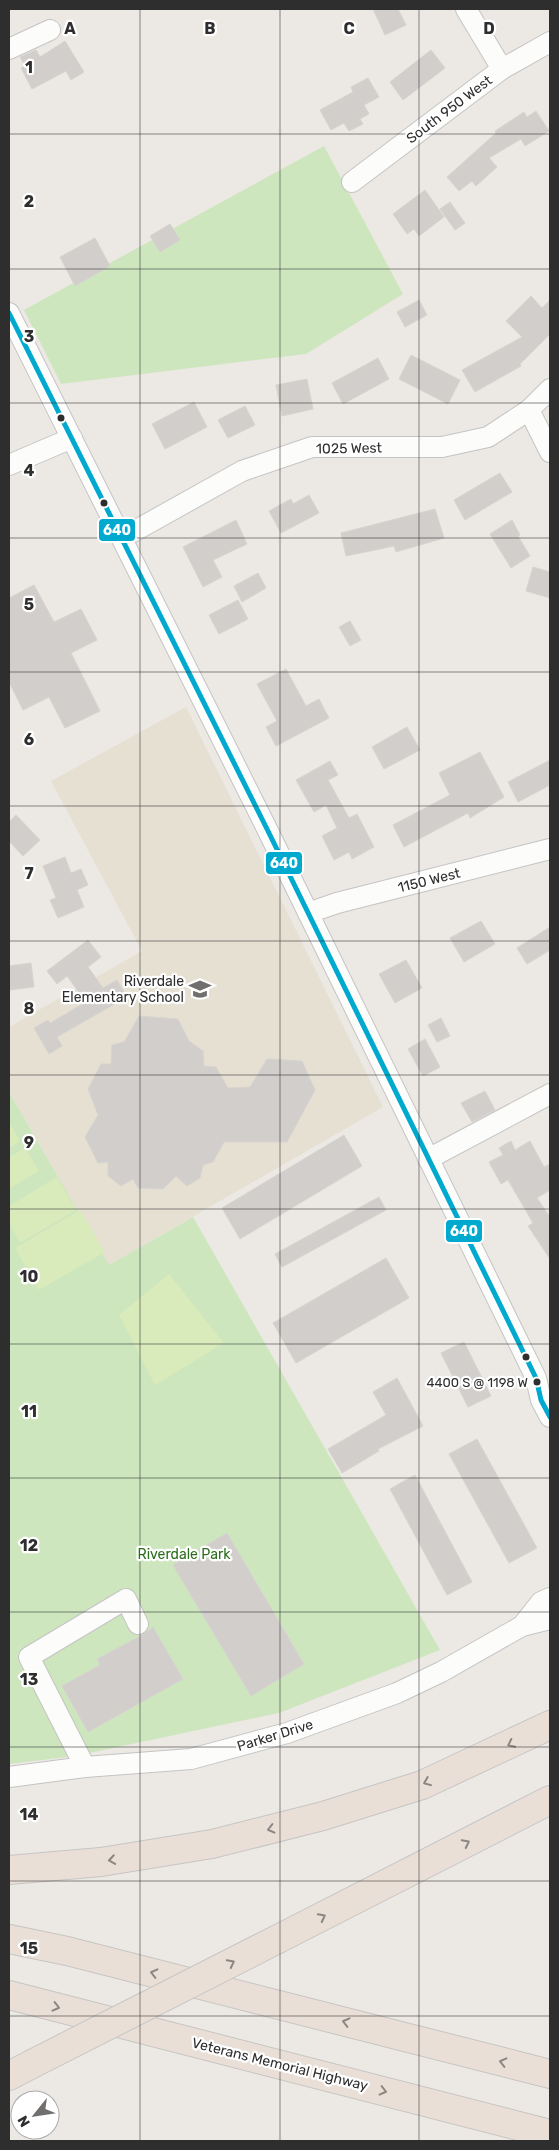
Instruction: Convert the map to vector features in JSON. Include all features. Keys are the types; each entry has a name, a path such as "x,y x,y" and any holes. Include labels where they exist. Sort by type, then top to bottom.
{"highway":[{"path":"9,1870 101,1862 212,1844 323,1816 422,1785 550,1725"},
{"path":"20,2070 550,1800"},
{"path":"9,1939 67,1951 550,2074"},
{"name":"Veterans Memorial Highway","path":"9,1995 550,2134"}],"street":[{"path":"466,9 502,69"},
{"path":"9,48 50,30"},
{"name":"South 950 West","path":"352,182 502,69 550,42"},
{"path":"9,313 308,913 536,1378 541,1400 550,1417"},
{"name":"1025 West","path":"122,538 242,472 312,447 442,447 488,437 529,410 550,389"},
{"path":"529,410 550,452"},
{"path":"9,466 72,438"},
{"name":"1150 West","path":"308,913 337,903 550,849"},
{"path":"428,1159 550,1094"},
{"name":"Parker Drive","path":"522,1626 541,1602 550,1598"},
{"path":"85,1767 29,1657 126,1599 138,1624"},
{"name":"Parker Drive","path":"9,1776 85,1767 191,1759 287,1732 372,1703 419,1683 522,1626 550,1619"}],"shaded area":[{"name":"Riverdale Elementary School","path":"186,707 383,1107 109,1265 9,1092 9,1027 142,951 51,781"}],"green space":[{"path":"324,146 403,294 306,354 61,384 24,310"},
{"name":"Riverdale Park","path":"9,1092 109,1265 193,1217 440,1650 279,1713 75,1756 9,1764"},
{"path":"9,1122 20,1141 9,1148"},
{"path":"25,1148 39,1171 9,1189 9,1157"},
{"path":"57,1177 76,1210 20,1243 9,1223 9,1206"},
{"path":"80,1210 105,1252 39,1290 15,1248"},
{"path":"169,1274 224,1343 155,1385 119,1315"}],"building":[{"path":"373,9 398,9 406,25 385,35"},
{"path":"65,41 84,72 71,80 66,71 32,89 21,68 25,66 20,57 36,50 40,57"},
{"path":"431,50 445,68 403,100 390,82"},
{"path":"368,78 379,97 364,105 369,114 360,119 363,124 349,131 344,123 331,130 320,110 353,92 351,87"},
{"path":"536,111 549,131 525,146 521,139 489,158 497,167 476,186 472,181 459,191 447,177 496,133 495,131 524,112 527,117"},
{"path":"425,190 444,217 419,236 414,229 407,234 393,214"},
{"path":"450,202 465,223 455,230 440,209"},
{"path":"170,224 180,240 160,252 150,236"},
{"path":"95,238 110,266 75,286 60,257"},
{"path":"531,296 542,308 550,300 550,334 520,364 521,366 475,392 462,370 522,337 506,321"},
{"path":"419,300 427,315 405,327 397,312"},
{"path":"411,355 460,380 448,404 399,379"},
{"path":"378,358 389,379 343,404 332,383"},
{"path":"307,379 313,409 282,416 276,385"},
{"path":"194,402 207,427 165,449 152,424"},
{"path":"245,406 255,425 228,438 218,420"},
{"path":"500,473 512,492 465,520 454,500"},
{"path":"309,495 319,513 281,533 269,511 291,499 293,504"},
{"path":"435,509 444,538 396,552 394,546 346,556 341,533"},
{"path":"236,520 247,544 213,560 222,577 203,587 183,547"},
{"path":"512,520 520,535 518,536 530,556 511,568 490,534"},
{"path":"533,567 550,572 550,598 526,591"},
{"path":"258,573 266,588 242,602 234,586"},
{"path":"34,585 54,622 81,609 97,640 71,653 100,711 65,728 49,697 23,710 9,682 9,598"},
{"path":"238,600 248,619 219,634 209,615"},
{"path":"350,621 361,640 350,646 339,627"},
{"path":"286,669 306,706 319,699 329,718 276,746 266,727 277,721 257,684"},
{"path":"407,727 420,750 384,769 372,747"},
{"path":"480,752 504,797 470,818 468,813 404,847 393,825 450,795 439,773"},
{"path":"550,760 550,785 518,802 508,782"},
{"path":"330,761 338,775 328,780 349,818 357,814 374,847 352,859 349,852 334,860 322,836 337,828 326,805 314,812 296,780"},
{"path":"16,815 40,840 23,856 9,841 9,822"},
{"path":"65,857 71,873 81,869 88,885 77,890 84,907 58,918 50,900 56,898 43,866"},
{"path":"481,921 495,944 464,962 450,938"},
{"path":"550,927 550,950 527,964 517,948"},
{"path":"88,940 101,957 88,967 103,988 117,980 127,997 57,1037 62,1046 49,1054 34,1028 48,1020 50,1023 86,1002 67,976 57,984 47,971"},
{"path":"406,960 422,988 395,1003 379,974"},
{"path":"31,963 34,987 9,990 9,966"},
{"path":"139,1016 178,1019 189,1041 203,1051 204,1066 216,1067 228,1088 250,1087 267,1059 302,1061 315,1090 287,1142 224,1142 213,1162 203,1165 200,1178 187,1186 176,1176 163,1189 138,1188 133,1179 121,1186 108,1176 108,1162 98,1163 85,1137 98,1115 88,1089 101,1064 111,1064 112,1045 124,1042"},
{"path":"441,1018 450,1036 437,1042 428,1025"},
{"path":"425,1039 440,1067 423,1076 408,1049"},
{"path":"485,1091 495,1110 472,1122 461,1103"},
{"path":"344,1135 362,1166 240,1239 222,1208"},
{"path":"511,1141 515,1150 530,1141 544,1167 550,1164 550,1190 537,1198 550,1217 550,1259 528,1226 533,1223 508,1180 501,1184 489,1162 503,1155 499,1148"},
{"path":"379,1197 386,1210 282,1267 275,1254"},
{"path":"386,1258 409,1298 296,1363 273,1323"},
{"path":"464,1342 491,1396 468,1407 441,1353"},
{"path":"397,1378 423,1426 378,1449 379,1451 342,1473 328,1449 386,1415 373,1392"},
{"path":"477,1439 537,1548 509,1563 449,1454"},
{"path":"415,1475 472,1582 447,1595 390,1489"},
{"path":"227,1533 304,1664 251,1696 173,1565"},
{"path":"153,1627 183,1679 88,1732 62,1686 100,1665 97,1659 144,1634"}],"transit line":[{"name":"640","path":"9,313 267,829 536,1378 541,1400 550,1417"}],"place":[{"name":"Riverdale Elementary School","path":"200,989"},
{"name":"4400 S @ 1198 W","path":"537,1382"}]}
